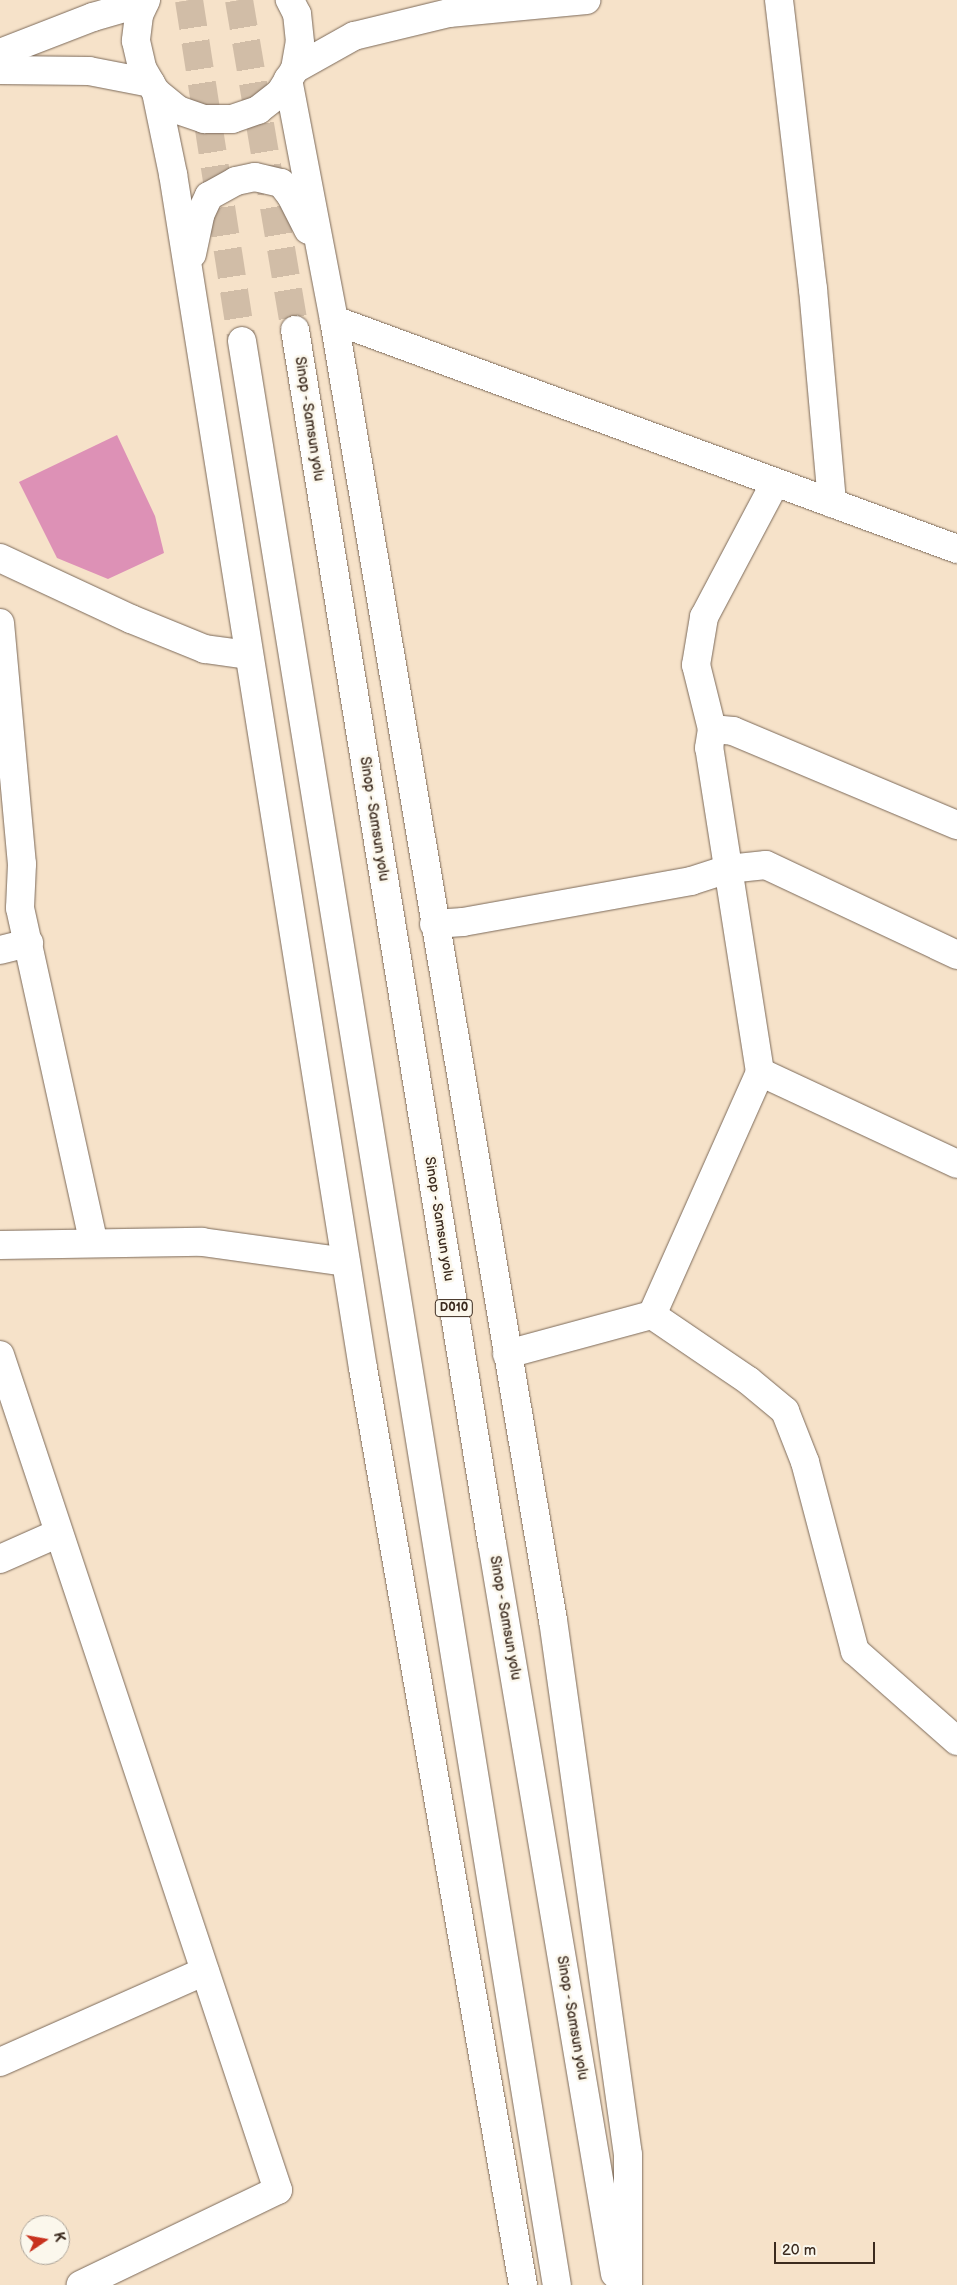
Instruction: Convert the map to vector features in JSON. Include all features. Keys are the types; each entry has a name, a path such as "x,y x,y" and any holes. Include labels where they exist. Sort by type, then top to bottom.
{"main road":[{"path":"0,70 89,71 153,88 178,110 204,119 232,119 258,110 280,93 291,74 300,42 297,14 290,0"},
{"path":"291,74 354,36 449,13 586,0"},
{"path":"779,0 813,289 832,504"},
{"path":"0,53 93,18 145,1"},
{"path":"145,1 139,15 136,41 142,68 153,88 173,174 346,1262 523,2285"},
{"path":"291,74 553,1620 628,2155 628,2285"},
{"path":"188,273 200,215 209,196 236,181 255,177 281,183 291,196 302,215 327,280"},
{"path":"334,320 957,549"},
{"name":"Sinop - Samsun yolu","path":"295,330 616,2285"},
{"path":"242,341 557,2285"},
{"path":"652,1315 760,1072 709,748 712,728 696,665 704,617 774,483"},
{"path":"1,568 206,649 248,655"},
{"path":"0,623 22,864 20,908 93,1241"},
{"path":"712,728 733,731 957,825"},
{"path":"434,924 463,922 691,881 728,869 766,865 957,955"},
{"path":"0,950 29,944"},
{"path":"760,1072 957,1164"},
{"path":"0,1245 93,1241 202,1242 346,1262"},
{"path":"508,1354 652,1315 749,1382 785,1411 805,1462 855,1651 957,1741"},
{"path":"0,1355 278,2190 81,2285"},
{"path":"0,1559 59,1533"},
{"path":"0,2062 205,1970"}],"building":[{"path":"117,435 155,516 164,553 108,579 57,558 19,482"}],"tunnel":[{"path":"189,0 242,341"},
{"path":"239,0 295,330"}]}
